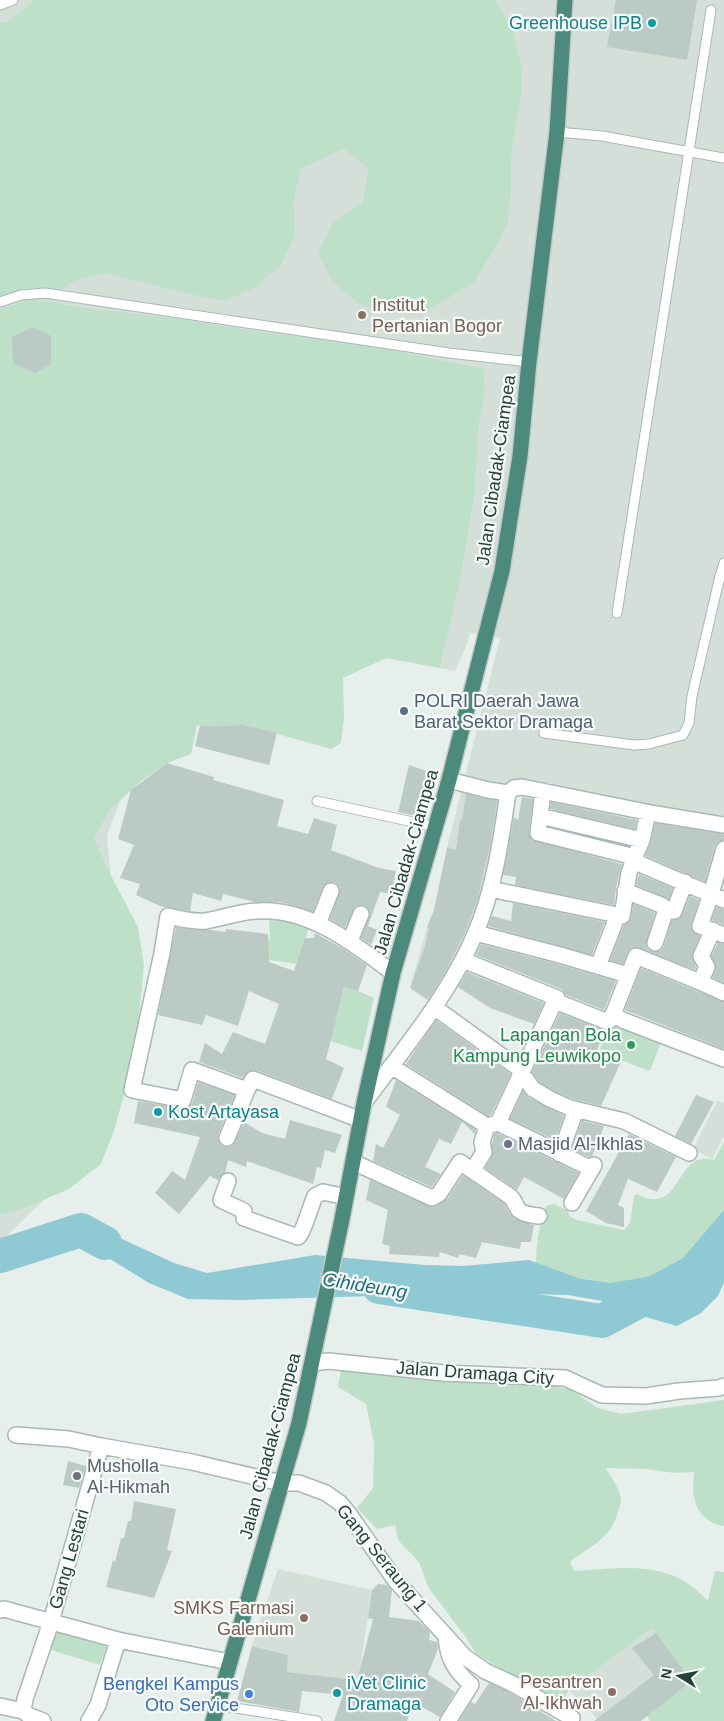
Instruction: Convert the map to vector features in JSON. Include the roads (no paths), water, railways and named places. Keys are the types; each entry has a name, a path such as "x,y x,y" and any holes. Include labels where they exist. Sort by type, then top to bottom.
{"highway":[{"name":"Jalan Cibadak-Ciampea","path":"213,1721 299,1423 342,1219 364,1103 393,973 449,780 502,570 520,456 529,362 557,132 565,0"}],"street":[{"path":"449,780 508,793"},
{"path":"364,1103 434,1008 463,960 476,933 490,889 508,793 514,788 522,787 724,825"},
{"path":"543,791 538,833 634,859 718,897"},
{"path":"490,889 586,907 593,911 622,916 625,891 634,859 642,840 648,812"},
{"path":"540,816 642,840"},
{"path":"700,982 707,967 701,956 719,933 700,926 718,897 724,849"},
{"path":"666,911 674,911 685,882"},
{"path":"318,924 331,891"},
{"path":"625,891 661,905 666,911"},
{"path":"247,1090 192,1070 183,1100 132,1090 162,953 168,916 204,921 242,912 261,910 312,920 350,941 393,973"},
{"path":"655,943 666,911"},
{"path":"350,941 361,914"},
{"path":"598,966 616,915"},
{"path":"476,933 628,975"},
{"path":"473,1170 484,1152 482,1142 522,1074 555,1001 608,1022 614,1012 636,956 724,993"},
{"path":"463,960 557,998"},
{"path":"434,1008 517,1067 533,1089 550,1099 576,1110 624,1120 689,1153"},
{"path":"614,1012 615,1016 624,1021 724,1059"},
{"path":"391,1066 493,1124 593,1167 572,1203"},
{"path":"227,1138 253,1079 361,1120"},
{"path":"560,1154 576,1110"},
{"path":"353,1162 432,1198 440,1194 460,1162 511,1197 515,1201 517,1210 539,1216"},
{"path":"228,1181 221,1200 244,1212 244,1218 298,1237 302,1234 306,1217 315,1196 323,1192 346,1197"},
{"name":"Jalan Dramaga City","path":"312,1363 328,1361 443,1373 565,1378 602,1395 646,1396 724,1386"},
{"path":"16,1435 70,1439 192,1462 281,1483"},
{"name":"Gang Lestari","path":"23,1711 24,1699 51,1622 101,1446"},
{"name":"Gang Seraung 1","path":"281,1483 298,1483 326,1493 340,1503 396,1580 465,1657 571,1719"},
{"path":"0,1610 4,1609 118,1640 229,1662"},
{"path":"446,1636 447,1651 451,1661 471,1685 448,1721"},
{"path":"89,1721 98,1705 118,1640"},
{"path":"0,1706 23,1711 43,1721"}],"lane":[{"path":"0,5 13,0"},
{"path":"557,0 564,15"},
{"path":"618,613 711,10"},
{"path":"557,132 602,136 724,158"},
{"path":"0,302 21,295 45,293 529,362"},
{"path":"544,733 634,744 649,744 683,736 689,722 692,696 724,563"},
{"path":"317,801 436,827"},
{"path":"217,1705 317,1721"}],"water":[{"path":"724,1210 724,1282 718,1296 701,1313 677,1326 635,1314 614,1303 568,1295 532,1294 469,1285 455,1291 405,1295 241,1300 188,1299 149,1283 97,1251 66,1243 63,1225 82,1223 107,1232 174,1263 207,1273 315,1255 424,1265 463,1266 529,1260 581,1279 610,1283 647,1277 678,1264"}],"waterway":[{"name":"Cihideung","path":"0,1256 81,1230 105,1243"},
{"name":"Cihideung","path":"379,1287 602,1321 712,1262 724,1240"}],"place":[{"name":"Greenhouse IPB","path":"652,23"},
{"name":"Institut Pertanian Bogor","path":"362,315"},
{"name":"POLRI Daerah Jawa Barat Sektor Dramaga","path":"404,711"},
{"name":"Lapangan Bola Kampung Leuwikopo","path":"631,1045"},
{"name":"Kost Artayasa","path":"158,1112"},
{"name":"Masjid Al-Ikhlas","path":"508,1144"},
{"name":"Musholla Al-Hikmah","path":"77,1476"},
{"name":"SMKS Farmasi Galenium","path":"304,1618"},
{"name":"Pesantren Al-Ikhwah","path":"612,1692"},
{"name":"iVet Clinic Dramaga","path":"337,1693"},
{"name":"Bengkel Kampus Oto Service","path":"249,1694"}]}
